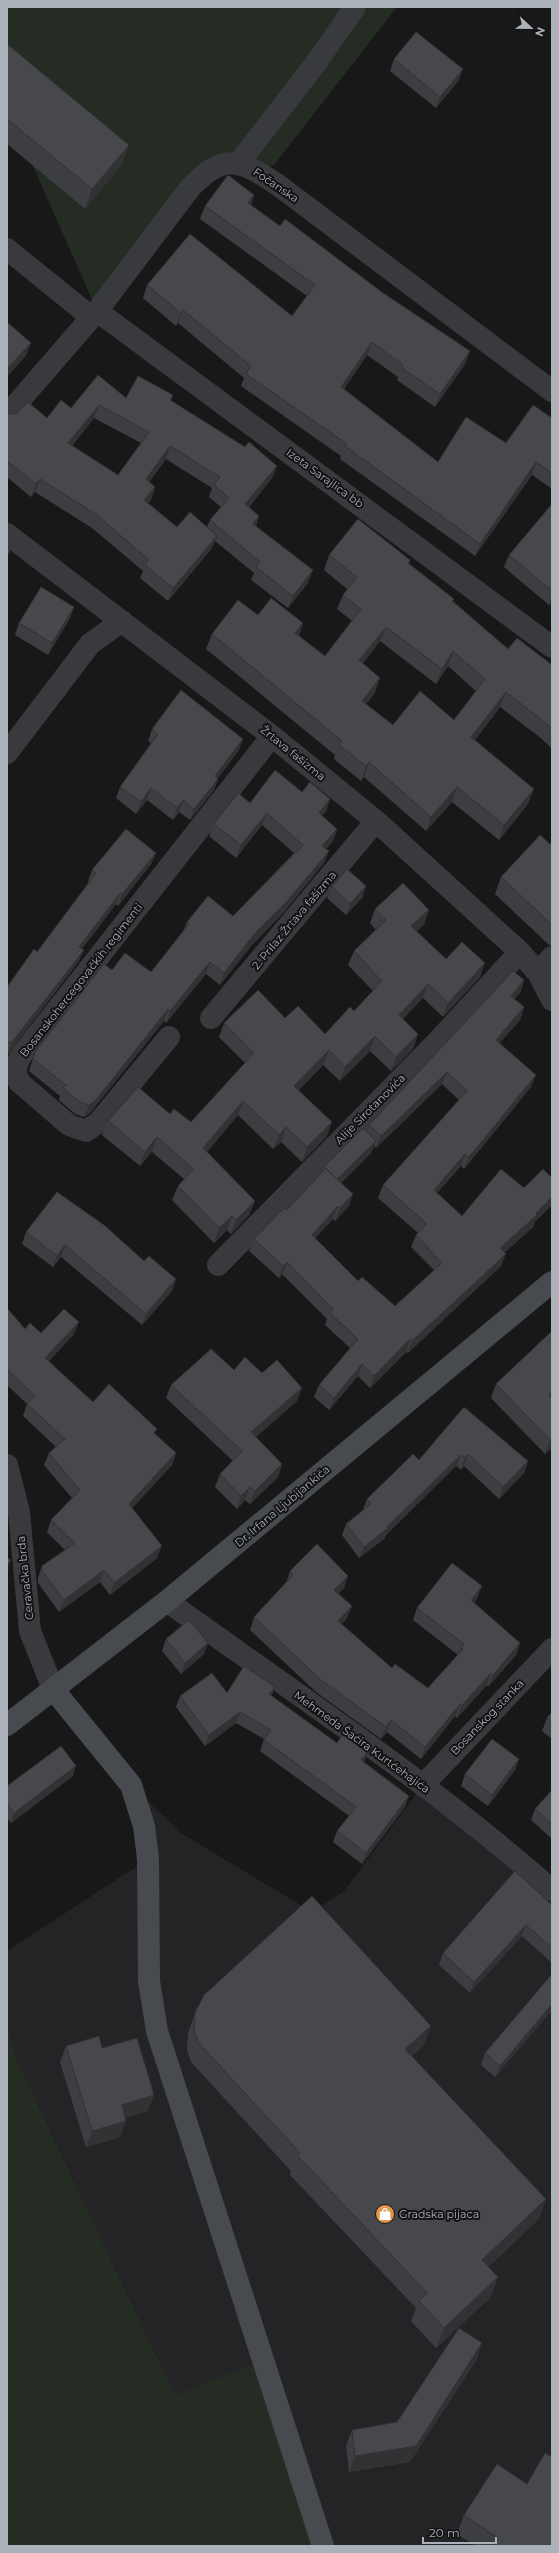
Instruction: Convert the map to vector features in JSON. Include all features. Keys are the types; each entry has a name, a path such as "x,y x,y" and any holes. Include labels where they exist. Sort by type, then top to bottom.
{"street":[{"path":"238,164 316,64 355,7"},
{"name":"Fočanska","path":"7,415 94,314 190,188 207,171 223,162 238,164 257,170 552,391"},
{"name":"Izeta Sarajlica bb","path":"7,249 552,647"},
{"name":"Žrtava fašizma","path":"7,534 272,736 376,821 520,952 545,965 552,1000"},
{"path":"7,754 90,644 122,621"},
{"name":"Bosanskohercegovačkih regimenti","path":"169,1037 99,1122 86,1131 69,1125 19,1082 16,1075 15,1070 20,1057 272,736"},
{"name":"2. Prilaz Žrtava fašizma","path":"211,1018 376,821"},
{"name":"Alije Sirotanovića","path":"218,1265 436,1043 520,952"},
{"name":"Dr. Irfana Ljubijankića","path":"7,1725 167,1601 552,1282"},
{"name":"Ceravačka brda","path":"7,1465 19,1512 30,1631 53,1689"},
{"name":"Mehmeda Šaćira Kurtćehajića","path":"167,1601 423,1785 517,1859 552,1890"},
{"name":"Bosanskog stanka","path":"423,1785 552,1649"},
{"path":"53,1689 131,1785 144,1826 148,1859 149,1980 157,2032 322,2546"}],"shaded area":[{"path":"7,7 397,7 274,165 257,171 223,162 97,311 7,107"},
{"path":"131,1785 181,1833 312,1912 344,1891 423,1785 552,1890 552,2546 323,2546 175,2395 18,2062 7,2023 7,1951 148,1859"},
{"path":"7,2023 18,2062 175,2395 262,2360 323,2546 7,2546"}],"building":[{"path":"416,32 463,69 440,97 394,59"},
{"path":"7,44 129,145 92,189 7,119"},
{"path":"228,175 254,195 248,203 280,226 285,219 383,293 470,351 440,394 402,368 403,365 372,342 341,387 438,462 466,417 506,443 533,405 552,418 552,473 536,462 480,544 345,446 347,444 246,374 251,366 183,310 181,313 147,285 190,234 292,316 315,285 205,206"},
{"path":"7,322 31,343 7,369"},
{"path":"98,375 126,398 138,376 173,395 170,400 245,447 249,442 277,466 245,504 259,516 253,524 313,570 293,596 256,567 260,562 210,520 229,498 214,485 220,477 170,446 146,479 155,487 144,500 177,527 190,512 217,536 173,588 145,565 149,560 97,515 40,479 36,484 7,461 7,413 16,414 28,402 47,418 61,400 71,408","holes":["99,405 149,432 118,475 68,443"]},
{"path":"552,504 552,591 509,555"},
{"path":"358,519 410,560 408,563 454,599 452,601 508,649 517,638 552,665 552,729 506,692 471,737 534,789 504,825 457,787 431,817 369,762 366,766 339,745 342,741 212,634 238,600 258,615 271,598 303,623 295,633 325,656 361,609 343,595 357,577 329,555","holes":["386,627 442,669 453,651 485,679 454,720 420,691 393,725 362,701 380,678 359,660"]},
{"path":"7,548 10,550 7,556"},
{"path":"41,587 74,607 52,643 19,623"},
{"path":"181,690 243,739 215,776 218,779 194,809 183,800 177,808 151,788 141,802 120,787 158,734 152,729"},
{"path":"275,770 302,792 310,782 330,799 319,813 337,829 322,846 329,851 288,900 255,933 224,973 210,962 170,1011 168,1009 95,1101 89,1105 80,1102 63,1088 66,1085 33,1059 35,1052 104,964 112,970 125,953 151,972 189,924 187,922 208,896 233,916 303,845 267,813 241,845 214,824 238,793 250,803"},
{"path":"126,829 156,853 122,894 120,893 79,947 84,950 12,1042 10,1041 7,1044 7,987 34,949 37,952 96,873 92,870"},
{"path":"540,835 550,844 552,842 552,925 501,877"},
{"path":"347,869 366,886 350,904 332,887"},
{"path":"403,883 429,910 411,926 446,959 462,942 485,963 448,1003 428,984 399,1015 418,1034 396,1057 375,1036 345,1067 329,1050 294,1086 332,1122 307,1147 286,1127 279,1135 243,1101 203,1148 255,1201 236,1220 232,1216 219,1228 178,1186 194,1169 157,1137 145,1152 108,1121 138,1087 170,1114 174,1109 191,1122 254,1053 224,1023 258,990 285,1018 298,1006 325,1034 350,1007 354,1011 382,981 354,951 386,920 375,909"},
{"path":"513,971 524,980 511,996 524,1007 496,1040 536,1075 469,1157 465,1154 434,1190 462,1216 501,1169 524,1188 543,1169 552,1178 552,1197 536,1213 537,1215 500,1248 506,1254 412,1341 410,1339 374,1376 362,1364 334,1398 319,1385 358,1339 330,1313 333,1309 287,1262 283,1266 254,1239 284,1208 287,1210 326,1168 324,1167 363,1128 376,1141 337,1179 353,1194 340,1208 338,1206 312,1235 358,1281 362,1277 395,1306 442,1263 416,1235 427,1224 383,1185 467,1091 447,1072 381,1136 369,1125"},
{"path":"57,1192 104,1225 144,1261 149,1256 176,1279 146,1314 65,1245 57,1256 26,1232"},
{"path":"7,1308 25,1329 30,1323 41,1333 64,1309 79,1322 45,1358 93,1402 109,1384 157,1429 154,1433 176,1453 129,1504 162,1546 114,1583 104,1570 64,1600 42,1571 42,1566 75,1543 51,1520 80,1490 49,1453 65,1439 27,1404 35,1396 7,1369"},
{"path":"552,1331 552,1392 549,1395 552,1399 552,1439 550,1440 496,1384"},
{"path":"211,1349 234,1370 245,1357 262,1373 277,1360 302,1388 251,1432 282,1464 255,1491 250,1487 241,1496 220,1474 242,1451 171,1385"},
{"path":"464,1407 528,1461 503,1487 468,1454 465,1458 461,1455 387,1527 388,1528 364,1547 346,1524 371,1504 367,1499 413,1454 419,1460"},
{"path":"317,1544 348,1576 334,1590 352,1606 338,1621 392,1668 395,1664 428,1688 463,1649 461,1648 464,1644 417,1608 452,1563 482,1586 471,1600 520,1643 493,1675 491,1673 461,1706 460,1704 425,1747 391,1720 386,1727 321,1680 254,1617 293,1575 290,1571"},
{"path":"7,1558 11,1560 7,1565"},
{"path":"189,1620 208,1643 185,1663 166,1639"},
{"path":"244,1666 275,1687 269,1694 337,1743 343,1734 368,1751 361,1760 409,1796 366,1853 337,1831 356,1807 264,1740 271,1730 240,1712 209,1735 180,1696 212,1673 227,1693"},
{"path":"552,1712 552,1722 547,1718"},
{"path":"492,1739 519,1759 492,1795 465,1774"},
{"path":"61,1746 76,1766 14,1813 7,1803 7,1786"},
{"path":"552,1790 552,1824 535,1809"},
{"path":"515,1871 551,1904 552,1903 552,1948 526,1925 474,1982 443,1953"},
{"path":"312,1896 431,2026 405,2049 546,2199 482,2260 498,2277 444,2328 419,2301 427,2293 297,2155 300,2153 198,2042 194,2031 195,2013 204,1995"},
{"path":"552,1974 552,2004 500,2066 485,2053"},
{"path":"99,2036 102,2048 137,2038 154,2095 122,2105 126,2121 92,2131 66,2046"},
{"path":"459,2328 482,2343 416,2446 355,2456 352,2430 397,2422"},
{"path":"545,2453 552,2457 552,2546 493,2546 498,2538 464,2515 497,2464 527,2484"}],"place":[{"name":"Gradska pijaca","path":"385,2214"}]}
